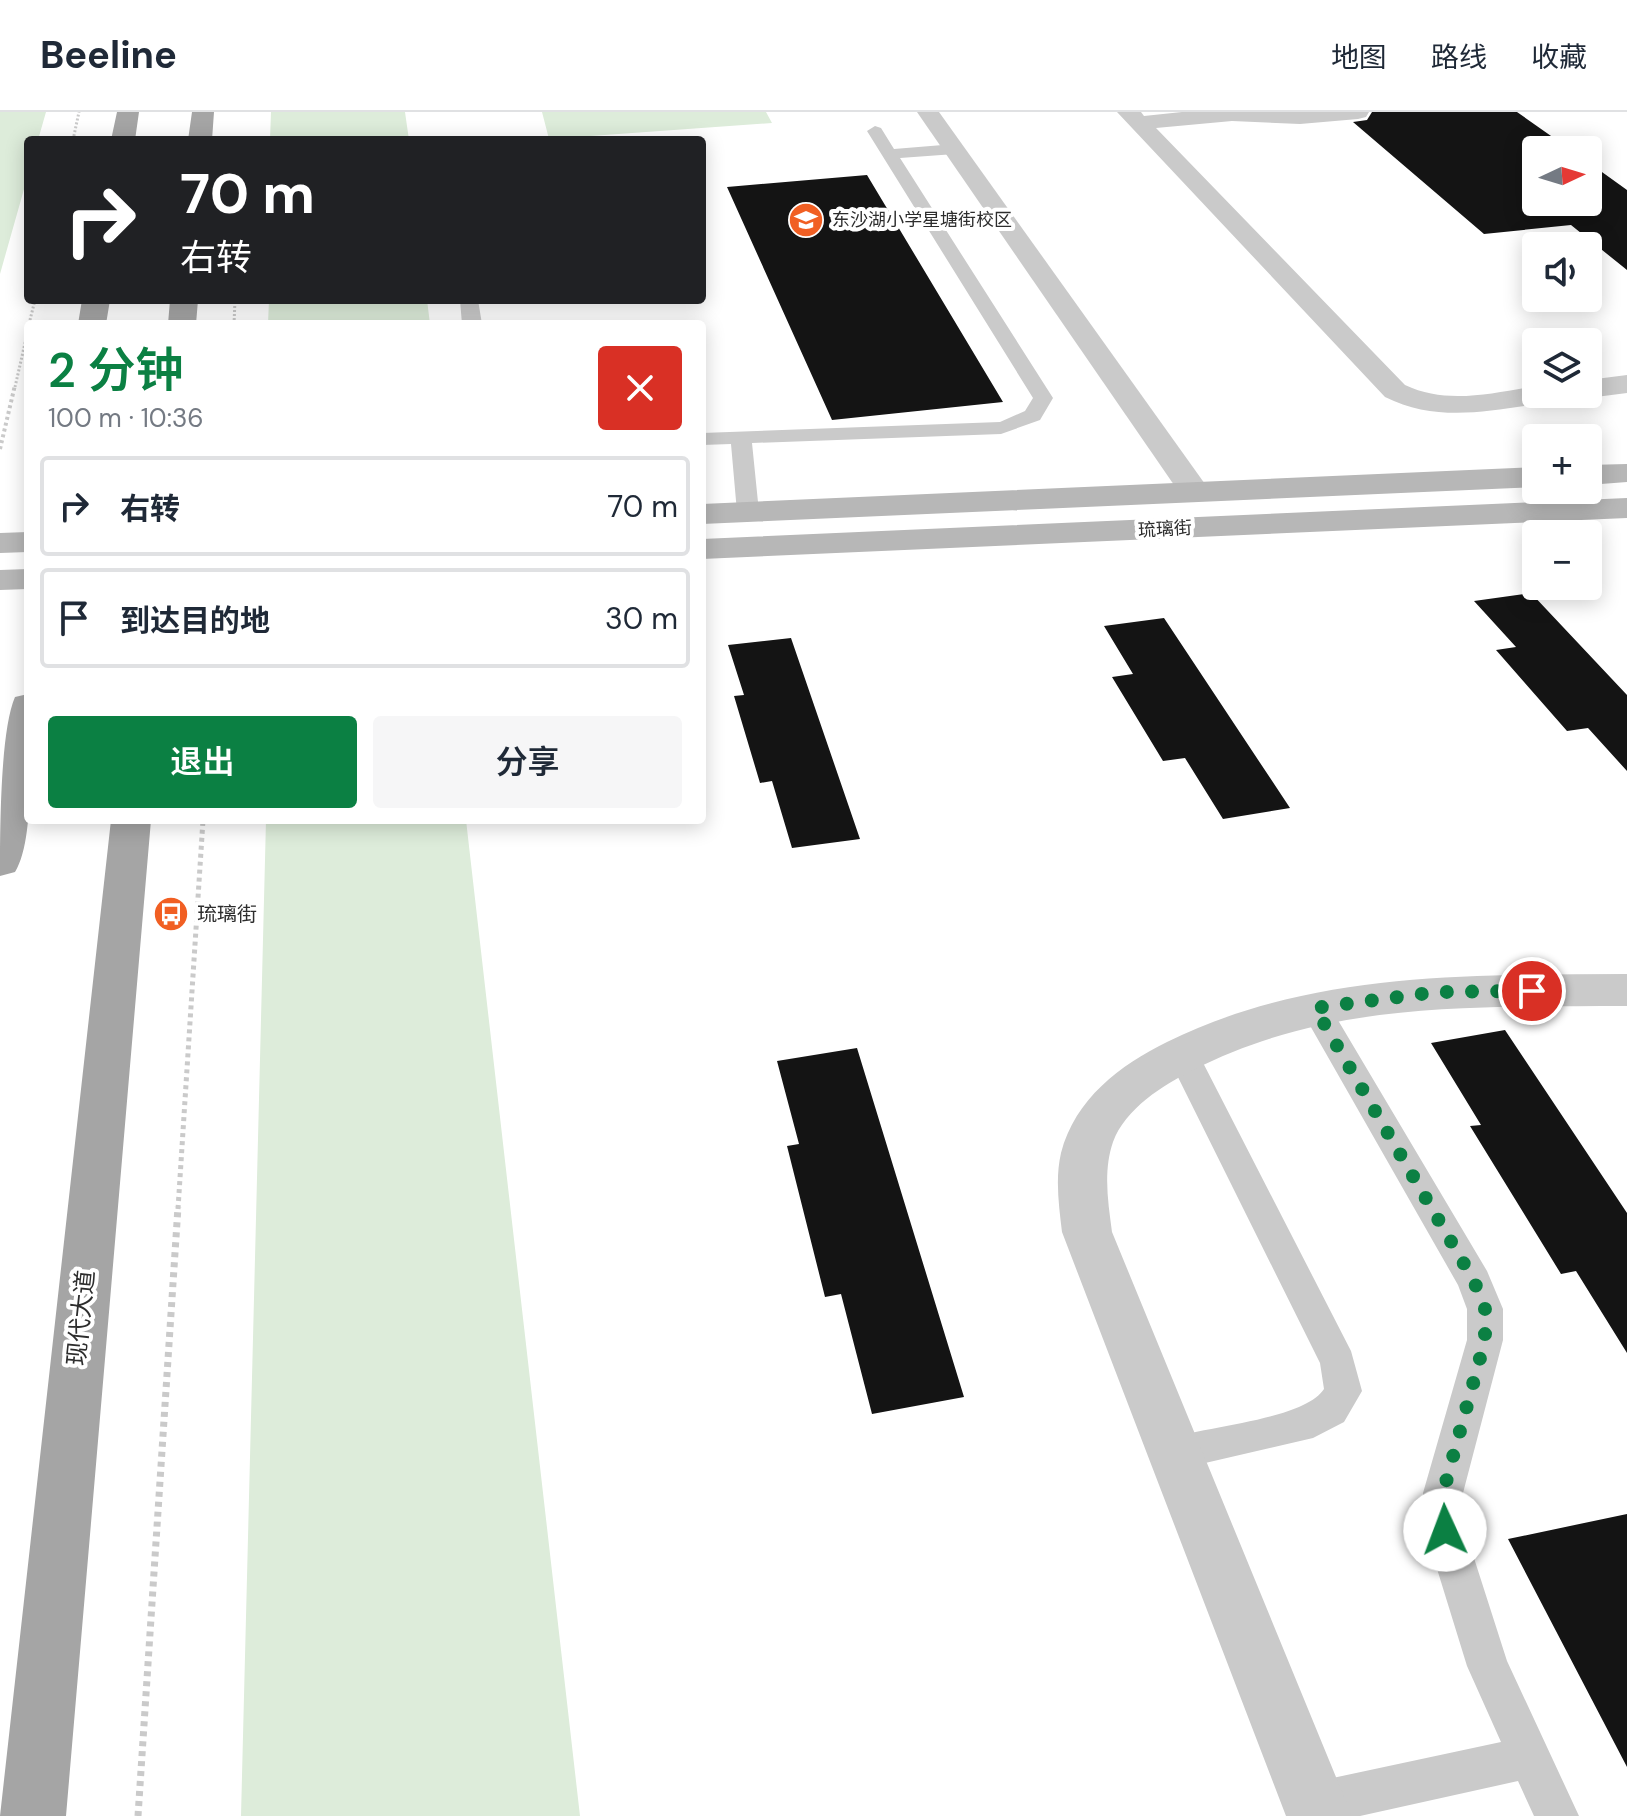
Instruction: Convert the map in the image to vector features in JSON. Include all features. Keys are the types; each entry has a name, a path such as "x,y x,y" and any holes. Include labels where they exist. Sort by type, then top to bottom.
{"main road":[{"path":"124,136 128,112"},
{"path":"200,136 203,112"},
{"path":"1602,474 1627,473"},
{"name":"琉璃街","path":"706,514 1522,478"},
{"name":"琉璃街","path":"706,549 1627,508"},
{"path":"0,543 24,542"},
{"path":"0,580 24,579"},
{"path":"0,862 24,727"},
{"name":"现代大道","path":"33,1816 131,824"}],"street":[{"path":"928,112 1194,491"},
{"path":"1133,117 1232,114 1300,117 1358,112"},
{"path":"1133,117 1395,391 1429,406 1522,396"},
{"path":"1602,387 1627,384"},
{"path":"1317,1810 1087,1232 1080,1184 1089,1142 1106,1111 1141,1078 1182,1053 1244,1027 1315,1008 1436,992 1627,990"}],"lane":[{"path":"706,439 1001,428 1027,421 1040,410 1043,398 875,131"},
{"path":"890,154 955,149"},
{"path":"741,438 748,512"},
{"path":"1315,1008 1474,1281 1485,1309 1485,1340 1443,1493 1445,1530 1488,1666 1557,1816"},
{"path":"1175,1453 1300,1426 1331,1410 1343,1391 1338,1362 1182,1053"},
{"path":"1317,1810 1530,1757"}],"path":[{"path":"74,136 79,112"},
{"path":"0,449 24,347"},
{"path":"138,1816 203,824"}],"green space":[{"path":"0,112 46,112 39,136 24,136 24,189 0,274"},
{"path":"271,112 405,112 408,136 270,136"},
{"path":"542,112 766,112 772,123 591,136 548,136"},
{"path":"269,304 428,304 430,320 268,320"},
{"path":"266,824 466,824 580,1816 241,1816"}],"building":[{"path":"1372,112 1517,112 1551,136 1522,136 1522,216 1602,216 1602,172 1627,190 1627,270 1602,250 1602,232 1580,232 1571,225 1484,234 1353,122 1367,120"},
{"path":"867,175 1003,402 832,420 727,187"},
{"path":"1522,594 1522,600 1538,600 1627,695 1627,771 1588,728 1567,731 1496,650 1516,647 1474,601"},
{"path":"1164,618 1290,808 1223,819 1185,758 1163,761 1112,677 1133,674 1104,626"},
{"path":"791,638 860,839 792,848 772,781 760,783 734,696 744,695 728,645"},
{"path":"1505,1030 1627,1213 1627,1353 1576,1271 1561,1274 1470,1126 1481,1125 1431,1043"},
{"path":"857,1048 964,1397 872,1414 841,1294 825,1297 787,1146 799,1144 777,1061"},
{"path":"1627,1514 1627,1767 1508,1539"}],"place":[{"name":"东沙湖小学星塘街校区","path":"806,220"},
{"name":"琉璃街","path":"171,914"}],"route":[{"path":"1445,1530 1443,1493 1485,1340 1485,1309 1474,1281 1315,1008 1436,992 1532,991"}]}
